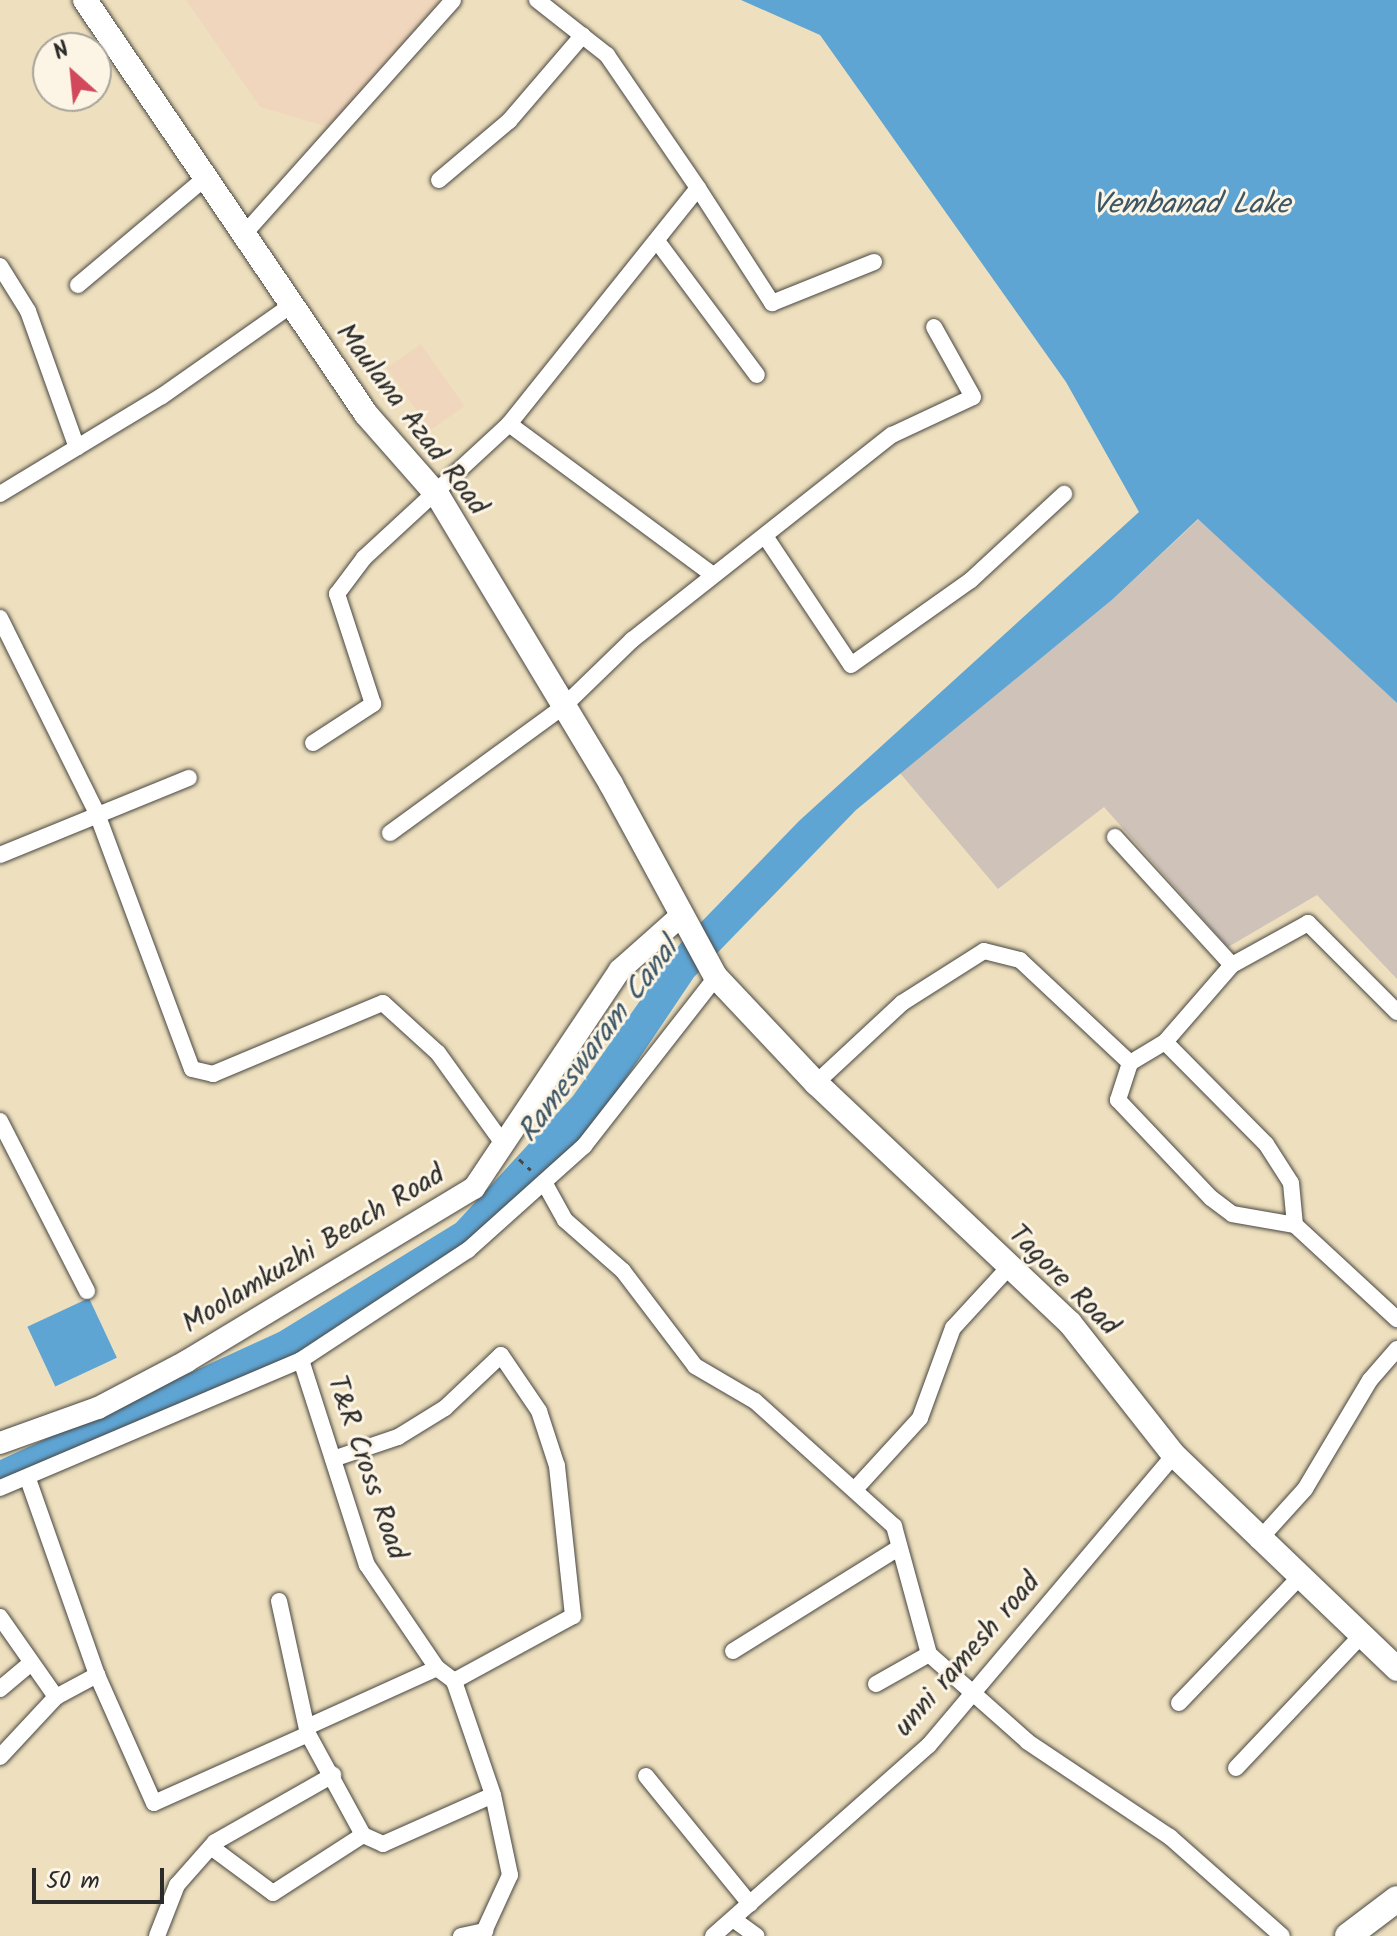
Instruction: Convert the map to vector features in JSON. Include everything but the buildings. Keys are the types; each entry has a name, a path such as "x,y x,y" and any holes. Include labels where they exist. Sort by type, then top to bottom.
{"main road":[{"name":"Maulana Azad Road","path":"85,0 139,70 204,179 245,233 290,306 366,414 438,496 564,706 686,924"},
{"name":"Tagore Road","path":"686,924 715,975 816,1083 1070,1323 1174,1455 1297,1580 1397,1669"},
{"path":"1348,1936 1397,1899"}],"street":[{"path":"245,233 453,0"},
{"path":"537,0 607,55 772,303 874,262"},
{"path":"439,180 509,121 583,35"},
{"path":"78,285 204,179"},
{"path":"313,743 373,704 337,594 364,558 438,496 509,424 698,188"},
{"path":"657,241 757,375"},
{"path":"0,266 28,311 77,448"},
{"path":"0,494 77,448 290,306"},
{"path":"390,833 564,706 712,574 767,539 892,435 973,397 934,327"},
{"path":"509,424 712,574"},
{"path":"767,539 851,665 971,580 1064,494"},
{"path":"0,618 4,638 96,811 192,1069 213,1074 383,1003 438,1053 504,1145"},
{"path":"0,855 96,811 189,778"},
{"path":"1115,837 1232,965"},
{"path":"1397,1012 1308,923 1232,965 1165,1042 1130,1063 1118,1100 1211,1198 1232,1214 1295,1225 1397,1319"},
{"name":"Moolamkuzhi Beach Road","path":"0,1443 98,1408 403,1237 474,1188 620,970 686,924"},
{"path":"816,1083 902,1003 984,951 1020,960 1130,1063"},
{"path":"0,1488 28,1479 301,1360 468,1250 584,1146 715,975"},
{"path":"1165,1042 1266,1144 1291,1183 1295,1225"},
{"path":"2,1130 87,1291"},
{"path":"545,1184 577,1235 623,1271 695,1366 755,1401 858,1486 894,1526 897,1549 929,1654 1028,1742 1170,1837 1282,1936"},
{"path":"858,1486 920,1418 953,1328 1009,1267"},
{"path":"1258,1541 1305,1489 1370,1380 1397,1349"},
{"path":"333,1459 398,1437 445,1408 501,1355 539,1411 557,1466 573,1616 454,1681 493,1795 510,1875 483,1934 461,1936"},
{"name":"T&R Cross Road","path":"301,1360 367,1565 437,1668 454,1681"},
{"name":"unni ramesh road","path":"713,1936 976,1694 1174,1455"},
{"path":"28,1479 97,1675 154,1803 437,1668"},
{"path":"733,1651 897,1549"},
{"path":"1179,1703 1297,1580"},
{"path":"279,1601 308,1730 363,1835 383,1844 493,1795"},
{"path":"0,1617 27,1666 56,1697"},
{"path":"1236,1768 1360,1637"},
{"path":"876,1684 929,1654"},
{"path":"0,1689 27,1666"},
{"path":"0,1757 56,1697 97,1675"},
{"path":"157,1936 177,1885 211,1847 333,1775"},
{"path":"646,1776 750,1904"},
{"path":"211,1847 273,1893 363,1835"},
{"path":"733,1919 756,1936"}],"path":[{"path":"504,1145 545,1184"}],"shaded area":[{"path":"186,0 441,0 331,128 260,107"},
{"path":"421,344 465,406 430,430 387,368"},
{"path":"1199,519 1397,703 1397,979 1317,895 1228,947 1104,807 998,889 900,773 1113,599"}],"water":[{"name":"Vembanad Lake","path":"741,0 1397,0 1397,703 1198,519 1113,599 856,810 694,977 583,1142 470,1242 293,1356 0,1481 0,1460 279,1332 456,1223 573,1096 680,944 799,821 1139,512 1066,382 820,35"},
{"path":"89,1298 117,1358 55,1387 27,1327"}],"water label":[{"name":"Rameswaram Canal","path":"599,1041"}]}
